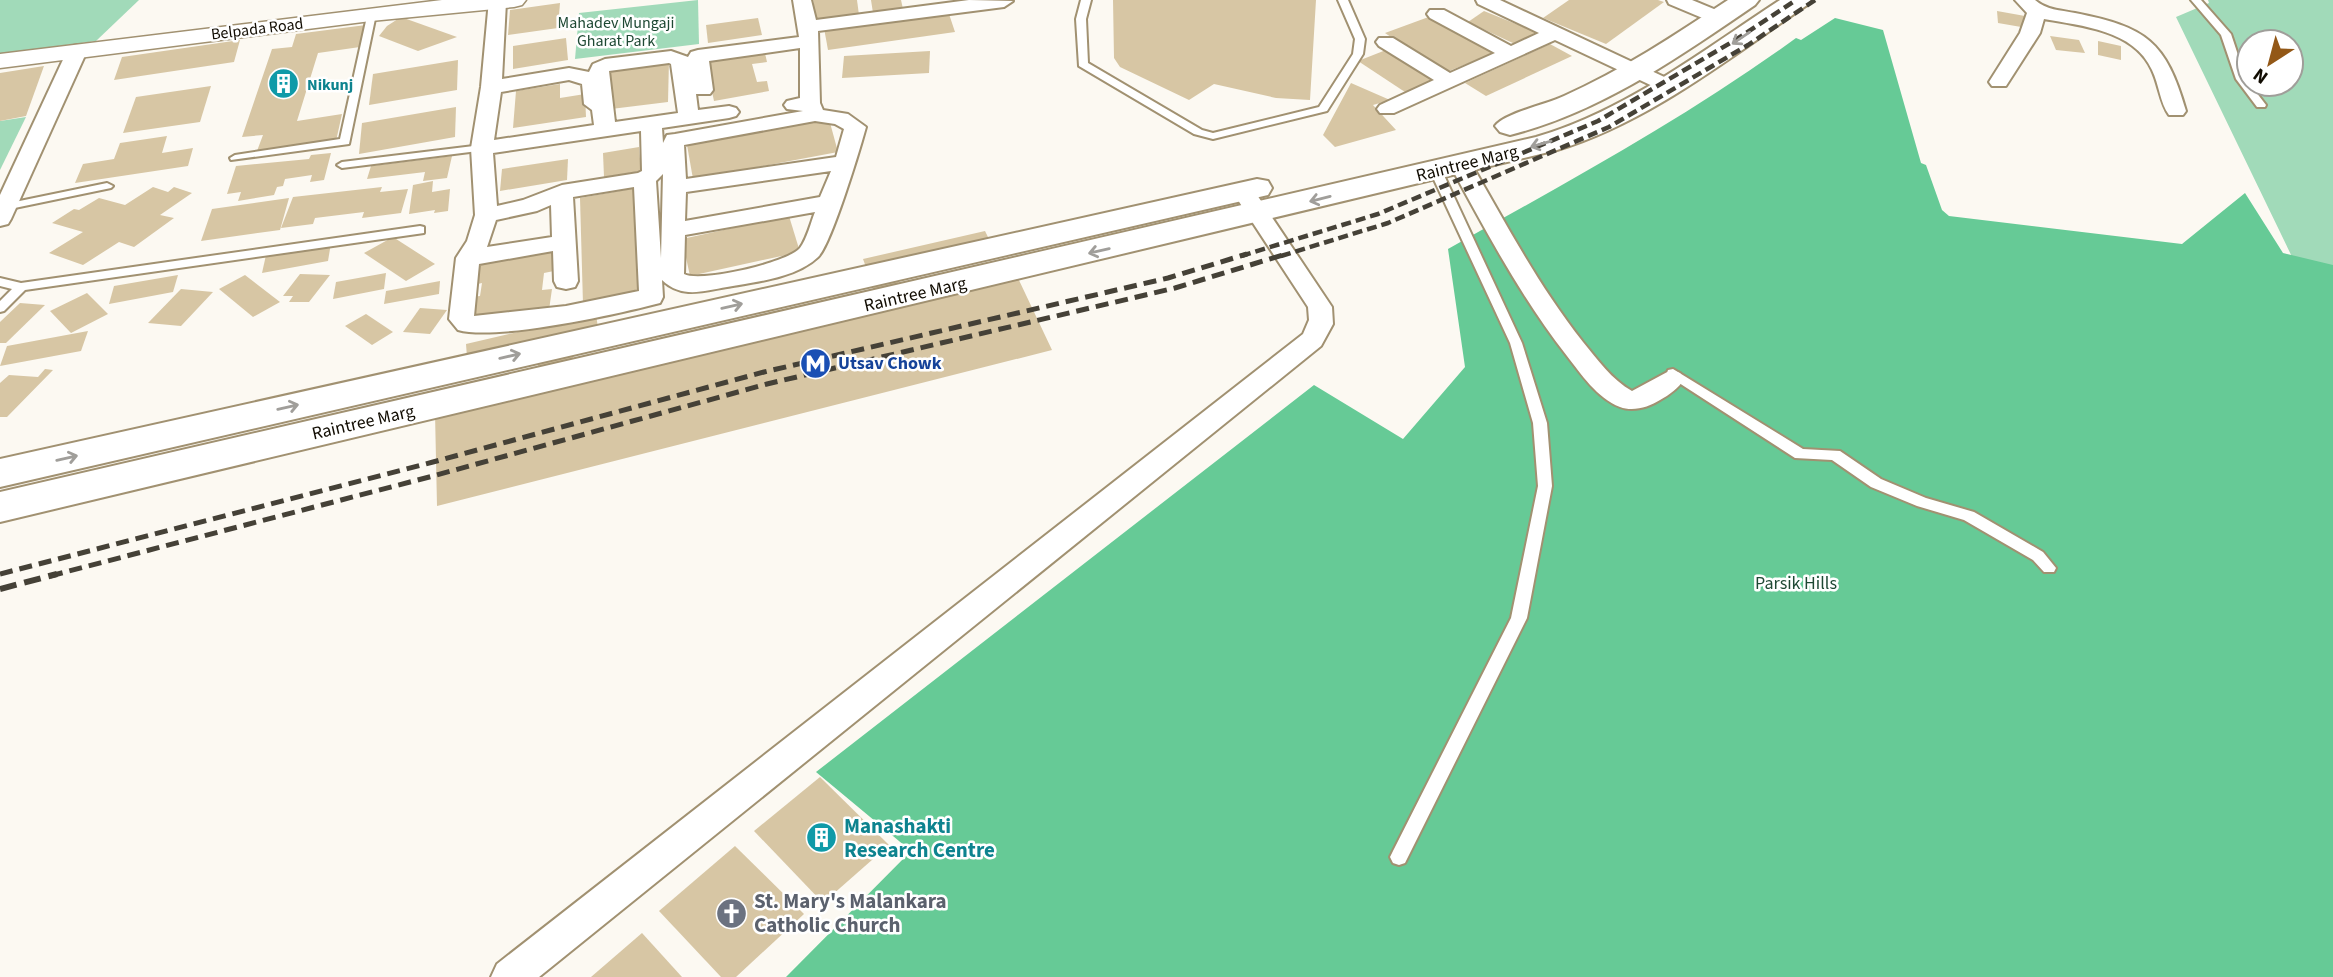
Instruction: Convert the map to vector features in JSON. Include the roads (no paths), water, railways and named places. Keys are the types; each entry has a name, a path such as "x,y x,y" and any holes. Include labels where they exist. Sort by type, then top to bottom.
{"main road":[{"name":"Raintree Marg","path":"0,507 1250,203 1549,115 1637,71 1746,0"},
{"name":"Raintree Marg","path":"0,473 1250,203 1449,168 1574,134 1620,113 1668,86 1798,0"}],"street":[{"path":"802,0 808,35 813,109"},
{"path":"1485,0 1668,86"},
{"path":"1514,14 1536,0"},
{"path":"1676,0 1719,18"},
{"path":"506,1 482,148 486,215 479,241 468,258 461,319 467,324 481,325 566,314 652,298 645,179"},
{"name":"Belpada Road","path":"0,61 372,14 409,5 506,1"},
{"path":"781,40 1004,1"},
{"path":"1999,82 2030,33 2030,6 2113,29 2140,41 2151,50 2168,81 2176,111"},
{"path":"1437,14 1510,54"},
{"path":"1387,109 1555,33"},
{"path":"482,148 651,123 689,123 813,109 841,118 855,127 845,162 811,251 788,265 687,286 672,277 675,187 673,143 689,123 698,57 808,35"},
{"path":"1386,42 1449,81"},
{"path":"3,213 77,51"},
{"path":"601,131 598,75 600,68 605,65 671,57 681,61 689,123"},
{"path":"491,87 569,74 586,77 592,82 601,131"},
{"path":"689,123 813,109"},
{"path":"486,215 529,206 562,192 645,179 653,173 651,123"},
{"path":"675,187 845,162"},
{"path":"1449,168 1555,321 1613,393 1629,400 1648,396 1671,379"},
{"path":"562,192 566,281"},
{"path":"673,230 830,202"},
{"path":"510,977 1312,340 1320,328 1323,316 1320,307 1250,203"},
{"path":"468,258 565,242"}],"lane":[{"path":"1086,0 1081,19 1083,64 1198,132 1213,136 1315,112 1328,103 1358,54 1360,46 1343,0"},
{"path":"2196,0 2226,34 2241,79 2261,105"},
{"path":"235,158 345,142 372,14"},
{"path":"342,165 482,148"},
{"path":"1399,857 1519,618 1545,486 1540,423 1516,343 1449,168"},
{"path":"3,213 107,186"},
{"path":"0,282 21,287 421,230"},
{"path":"0,308 21,287"},
{"path":"1671,379 1673,373 1800,454 1835,455 1876,483 1922,502 1969,516 2038,556 2049,568"}],"railway":[{"path":"1241,256 1378,214 1598,121 1737,39 1796,0"},
{"path":"1281,256 1388,223 1609,127 1748,45 1815,0"},
{"path":"0,574 433,462 764,372 1168,278 1247,254"},
{"path":"50,576 433,476 767,384 1175,288 1286,254"},
{"path":"0,589 57,574"}],"place":[{"name":"Nikunj","path":"284,84"},
{"name":"Utsav Chowk","path":"815,363"},
{"name":"Manashakti Research Centre","path":"821,838"},
{"name":"St. Mary's Malankara Catholic Church","path":"731,913"}],"park label":[{"name":"Mahadev Mungaji Gharat Park","path":"616,31"},
{"name":"Parsik Hills","path":"1796,583"}]}
